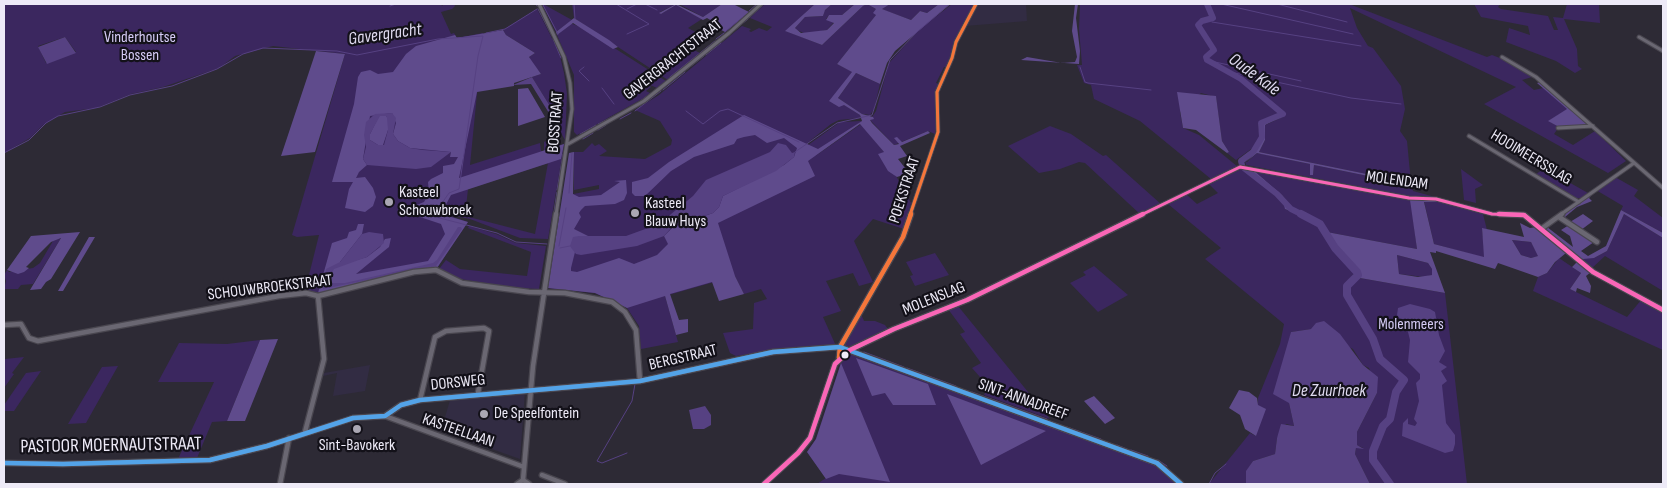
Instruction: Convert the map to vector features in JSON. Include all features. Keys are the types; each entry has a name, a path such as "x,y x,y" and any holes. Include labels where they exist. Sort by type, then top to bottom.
{"street":[{"name":"BOSSTRAAT","path":"523,480 531,389 544,292 568,144 572,101 568,70 558,43 539,4"},
{"name":"GAVERGRACHTSTRAAT","path":"568,144 644,101 729,32 760,4"},
{"name":"POEKSTRAAT","path":"840,347 903,237 938,132 937,92 952,58 956,42 976,4"},
{"path":"1639,37 1663,51"},
{"path":"1502,58 1527,70 1663,188"},
{"path":"1558,128 1592,126"},
{"name":"HOOIMEERSSLAG","path":"1470,136 1579,202"},
{"name":"HOOIMEERSSLAG","path":"1541,229 1634,163"},
{"name":"MOLENDAM","path":"1244,167 1409,198 1436,199 1492,214 1524,215 1541,229"},
{"name":"MOLENSLAG","path":"839,358 850,350 887,332 994,287 1244,167"},
{"path":"1559,217 1597,242"},
{"path":"1541,229 1593,272 1663,310"},
{"name":"SCHOUWBROEKSTRAAT","path":"4,325 21,324 29,338 38,341 279,296 306,293 318,296 414,272 432,270 462,283 529,292 597,298 612,302 621,308 636,330 640,381"},
{"path":"305,432 324,359 318,296"},
{"path":"420,400 436,337 446,331 484,328 489,331 478,393"},
{"path":"764,484 798,453 810,438 833,369 839,358 840,347 850,350"},
{"name":"BERGSTRAAT","path":"531,389 556,389 640,381 773,352 840,347"},
{"name":"SINT-ANNADREEF","path":"850,350 1157,464 1182,484"},
{"name":"DORSWEG","path":"305,432 353,418 385,416 401,405 420,400 531,389"},
{"name":"KASTEELLAAN","path":"385,416 415,429 524,467"},
{"name":"PASTOOR MOERNAUTSTRAAT","path":"4,462 54,464 210,460 248,452 305,432"},
{"path":"280,484 289,438"},
{"path":"542,475 565,484"},
{"path":"517,484 523,480 528,484"}],"shaded area":[{"path":"676,4 703,17 722,4 733,4 749,12 725,32 714,26 717,24 707,18 703,20 676,5 661,14 659,13"},
{"path":"815,4 832,4 825,10 823,16 805,17 795,28 801,33 827,30 834,23 826,20 829,15 842,15 855,4 867,4 822,45 785,31"},
{"path":"867,4 890,4 882,9 911,20 920,11 927,13 939,4 950,4 895,51 887,63 880,84 856,73 838,98 862,114 873,117 874,119 870,120 872,123 894,145 899,144 894,138 897,137 902,142 928,131 930,133 900,146 907,156 898,159 909,173 897,177 888,171 878,154 884,152 860,124 808,161 815,176 718,223 735,276 744,294 719,301 712,282 670,294 679,320 688,319 688,332 676,335 665,296 627,308 595,293 548,288 569,153 574,152 573,194 579,197 601,195 620,182 614,181 626,180 627,193 624,200 615,204 585,206 581,210 579,213 581,217 574,229 590,237 579,236 571,271 577,272 619,258 634,264 657,255 668,244 664,236 673,227 713,213 719,207 723,196 784,165 794,157 797,148 784,138 767,143 755,135 744,137 737,139 734,144 694,157 671,171 645,196 635,196 632,193 632,182 648,178 669,162 744,115 818,149 862,121 860,115 844,105 839,107 829,101 852,72 837,64 876,15 873,13 876,9"},
{"path":"978,4 1026,4 1027,21 965,26"},
{"path":"1075,4 1078,4 1076,18 1080,51 1079,64 1063,63 1075,62 1077,57 1072,31"},
{"path":"574,18 618,47 613,49 573,23 557,35 556,32"},
{"path":"503,30 506,35 535,53 529,57 541,74 514,83 514,86 477,92 459,178 564,144 561,159 451,195 441,214 468,222 437,268 415,270 318,293 332,243 347,238 349,232 356,230 358,224 364,224 362,234 340,262 343,264 367,257 380,247 385,239 391,238 389,247 356,274 428,261 445,234 441,224 408,213 409,208 424,202 429,193 428,182 443,173 443,166 454,164 458,157 450,157 451,152 410,148 398,141 393,134 396,123 392,113 370,116 363,159 367,165 359,172 356,178 365,177 373,188 376,197 373,206 365,212 345,208 349,189 353,182 332,182 354,104 358,77 361,72 370,70 378,74 393,72 406,54 416,46 455,35 457,38"},
{"path":"316,51 345,54 315,152 281,156"},
{"path":"1027,57 1060,63 1021,60"},
{"path":"1540,82 1589,125 1559,127 1548,121 1567,109 1537,83"},
{"path":"528,88 545,117 518,126 518,89"},
{"path":"1177,92 1216,96 1222,141 1229,152 1227,153 1196,130 1183,128"},
{"path":"379,116 386,116 388,118 388,130 383,145 378,145 370,140 370,134"},
{"path":"1282,116 1265,125 1265,140 1259,152 1411,183 1412,185 1314,165 1313,175 1310,175 1310,164 1257,153 1246,162 1255,153 1263,138 1263,124"},
{"path":"1248,169 1407,199 1436,200 1484,212 1441,202 1424,202 1434,244 1484,257 1482,228 1524,237 1520,223 1530,228 1537,227 1566,253 1555,262 1547,273 1538,277 1498,263 1495,269 1436,251 1436,253 1430,252 1445,293 1360,278 1329,243 1316,222 1285,209 1284,205 1287,203","holes":["1253,170 1410,200 1417,249 1327,232 1312,216 1293,209 1282,195","1512,240 1531,242 1538,256 1531,258 1521,255","1397,255 1428,263 1432,269 1432,275 1418,277 1399,274"]},
{"path":"1596,190 1589,198 1592,201 1577,207 1565,217 1570,222 1583,214 1593,221 1581,230 1561,217"},
{"path":"1621,210 1663,233 1663,238 1624,214 1607,251 1594,258 1583,259 1579,258 1544,230 1547,227 1573,247 1570,236 1561,230 1569,225 1594,242 1581,251 1588,256 1606,246"},
{"path":"80,232 51,279 41,289 30,290 61,238 51,242 26,267 29,268 24,272 18,274 7,270 31,236"},
{"path":"89,237 95,237 63,291 58,291"},
{"path":"1577,262 1591,272 1586,276 1591,286 1590,293 1577,288 1576,292 1570,289 1581,273 1572,267"},
{"path":"278,339 245,421 227,421 260,340"},
{"path":"856,358 928,384 936,405 893,405 885,393 872,396"},
{"path":"841,363 890,482 839,474 826,479 807,452 816,439"},
{"path":"370,365 365,391 333,396 337,373 323,376 324,373"},
{"path":"1239,390 1249,392 1257,398 1258,405 1266,409 1256,436 1245,429 1240,415 1229,408"},
{"name":"De Speelfontein","path":"525,392 520,459 441,431 450,400"},
{"path":"947,394 1046,431 981,465"},
{"path":"1094,396 1115,418 1105,424 1084,401"}],"green space":[{"name":"Vinderhoutse Bossen","path":"4,4 441,4 442,6 444,4 454,4 455,6 452,9 441,12 451,34 454,33 457,38 483,33 470,165 540,143 541,151 544,151 544,142 555,135 559,137 549,141 552,148 564,144 548,239 520,238 470,219 444,214 468,222 437,268 415,270 318,293 305,291 319,235 297,237 292,235 345,54 273,46 235,56 219,68 163,87 131,94 96,108 65,112 43,125 30,138 4,153","holes":["65,37 76,52 46,63 38,46","548,163 535,234 465,216 468,189"]},
{"path":"542,4 545,5 572,20 556,32"},
{"path":"572,4 676,4 660,12 661,14 676,5 702,19 688,28 703,36 688,47 700,53 668,80 574,18"},
{"path":"679,4 722,4 703,17"},
{"path":"765,4 815,4 786,31 822,45 863,6 867,4 876,9 877,14 837,64 853,72 830,101 843,104 860,115 860,118 839,120 806,144 808,145 840,122 862,121 814,157 861,124 885,153 879,154 895,174 911,203 904,229 873,219 854,241 873,282 859,286 853,273 826,281 841,311 823,317 836,346 796,347 736,356 730,353 723,333 753,329 754,303 767,299 761,289 744,294 735,276 665,296 678,342 641,349 639,326 627,308 622,304 595,293 548,288 563,196 599,189 599,185 574,190 574,152 583,152 592,143 595,146 599,144 607,151 599,156 645,159 671,145 672,140 660,121 635,110 659,95 742,26 751,29 749,31 751,32 759,28 767,31 772,27 750,18"},
{"path":"832,4 855,4 842,15 829,15 826,19 834,22 827,30 806,34 795,28 805,17 823,16 824,11"},
{"path":"890,4 939,4 927,13 920,11 911,20 881,9"},
{"path":"952,4 974,4 955,41 947,67 944,67 936,83 939,84 935,98 938,116 935,134 928,131 894,145 870,120 876,111 889,63 921,28"},
{"path":"1080,4 1349,4 1487,57 1492,55 1505,60 1532,77 1522,80 1534,90 1543,88 1568,109 1549,121 1559,127 1554,134 1573,145 1595,131 1626,161 1608,173 1484,104 1516,87 1350,8 1357,28 1368,46 1373,48 1401,86 1405,109 1400,131 1407,141 1411,183 1259,152 1265,140 1265,125 1283,117 1282,113 1258,123 1260,139 1254,147 1236,160 1227,153 1229,152 1222,141 1216,97 1201,93 1180,112 1183,128 1199,135 1238,167 1211,179 1140,121 1094,99 1091,85 1084,83 1077,65 1082,65 1079,29"},
{"path":"1474,4 1500,4 1498,7 1501,9 1548,16 1554,30 1558,30 1553,17 1563,18 1567,4 1599,4 1600,23 1564,19 1577,49 1578,66 1582,69 1575,73 1556,61 1506,42 1509,28 1530,35 1528,26 1481,17"},
{"path":"537,9 559,52 564,73 567,94 565,140 557,126 561,124 532,77 541,74 529,57 535,53 506,35 503,30"},
{"path":"570,23 583,28 666,81 657,88 648,84 651,87 646,91 650,93 644,98 577,135 574,132 574,75 557,35"},
{"path":"856,73 880,84 874,109 870,115 862,114 838,98"},
{"path":"1050,126 1071,134 1103,156 1106,155 1162,205 1141,215 1085,163 1079,162 1060,169 1039,173 1008,146"},
{"path":"1257,153 1310,164 1310,174 1313,175 1314,165 1412,185 1413,191 1461,204 1246,165 1245,161 1247,162"},
{"path":"1242,169 1285,204 1285,209 1316,222 1329,243 1355,272 1346,283 1345,295 1371,339 1375,339 1350,295 1350,284 1360,278 1445,293 1467,484 1393,484 1383,468 1374,461 1387,484 1370,484 1355,454 1356,448 1363,448 1357,445 1357,432 1377,393 1369,368 1363,365 1353,349 1311,329 1291,332 1289,403 1294,426 1286,424 1277,438 1275,454 1253,461 1247,471 1246,484 1209,484 1250,433 1256,436 1258,398 1280,344 1284,324 1205,259 1221,248 1168,204 1186,194 1197,204 1218,193 1208,183"},
{"path":"1461,169 1483,185 1475,189 1476,203 1464,200"},
{"path":"1543,169 1588,193 1581,198 1574,198 1535,175"},
{"path":"1252,170 1411,200 1417,249 1327,232 1312,216 1293,209 1282,195"},
{"path":"1615,177 1638,190 1634,196 1663,218 1663,233 1621,210 1623,206 1596,190"},
{"path":"1424,201 1441,202 1483,214 1487,230 1482,229 1485,258 1434,244"},
{"path":"1624,214 1663,238 1663,291 1605,256 1591,269 1579,258 1594,258 1607,251"},
{"path":"469,226 496,234 516,243 546,246 539,289 517,288 460,279 439,269 446,260 460,269 527,276 531,252 468,228"},
{"path":"61,238 33,284 21,285 18,289 4,289 6,281 4,275 7,270 9,272 33,268 40,263 53,241"},
{"path":"1512,240 1531,242 1539,256 1531,258 1521,255"},
{"path":"935,253 949,275 915,286 910,276 913,275 906,262"},
{"path":"1397,255 1428,263 1432,269 1432,275 1424,277 1399,274"},
{"path":"1559,258 1581,273 1570,289 1627,317 1642,299 1663,311 1663,350 1533,291 1538,277 1547,273"},
{"path":"1094,266 1128,295 1098,312 1070,283 1086,275 1083,272"},
{"path":"958,306 1050,419 984,395 988,386 972,368 981,363 960,334 965,332 948,309"},
{"path":"861,314 864,321 875,321 885,325 888,329 853,346 846,346 844,344"},
{"path":"260,340 227,421 212,422 197,458 178,459 214,382 158,382 179,343 227,344"},
{"path":"852,353 1154,463 1180,484 817,484 826,478 807,452 816,439 841,363"},
{"path":"24,357 12,373 14,374 4,388 5,359"},
{"path":"118,366 86,423 68,424 102,367"},
{"path":"41,371 14,411 4,411 4,405 26,373"}],"water":[{"path":"65,37 76,53 47,64 38,47"},
{"path":"532,77 561,124 557,126 531,84 513,85"},
{"path":"392,113 396,118 393,134 398,141 410,148 451,152 431,167 416,169 367,165 363,159 366,147 364,135 366,122 375,114","holes":["380,116 386,116 388,130 384,145 378,145 370,140 370,134"]},
{"path":"778,143 786,145 792,153 795,152 794,157 776,171 723,196 719,207 713,213 673,226 664,236 637,246 581,255 576,254 570,246 573,237 626,236 659,224 693,196 706,180 770,152"},
{"path":"458,227 462,229 436,266 323,289 326,269 340,262 362,234 369,232 383,234 384,243 367,257 334,269 331,275 331,283 345,283 433,263 437,260"},
{"name":"Molenmeers","path":"1410,304 1435,312 1439,335 1445,351 1439,362 1447,367 1441,371 1447,381 1442,385 1446,423 1455,435 1453,451 1445,453 1402,436 1403,423 1408,418 1408,424 1415,426 1417,423 1414,419 1419,401 1416,383 1420,379 1420,374 1408,362 1410,340 1407,328 1397,315 1398,308"},
{"name":"De Zuurhoek","path":"1324,321 1340,334 1363,365 1378,377 1377,393 1357,432 1357,445 1364,449 1356,448 1355,454 1370,484 1246,484 1246,471 1253,461 1275,454 1281,424 1294,426 1289,403 1273,394 1291,332 1311,329 1316,323"},
{"path":"705,406 711,415 711,425 704,429 693,429 689,410"}],"waterway":[{"path":"390,6 396,4"},
{"path":"574,4 575,19"},
{"path":"616,4 649,24 627,34"},
{"path":"627,9 637,4"},
{"path":"645,4 657,10"},
{"path":"749,11 757,4"},
{"path":"749,18 764,4"},
{"path":"795,152 837,123 872,115 890,60 918,31 950,4"},
{"name":"Oude Kale","path":"1207,4 1213,18 1202,21 1198,25 1214,50 1206,57 1207,60 1241,79 1283,114 1261,123 1262,137 1253,152 1241,161 1242,165"},
{"path":"1221,4 1353,34"},
{"path":"1277,4 1347,22"},
{"path":"543,5 558,34"},
{"path":"486,33 505,29 537,9"},
{"path":"538,9 552,36"},
{"path":"725,32 743,17"},
{"path":"743,23 748,19"},
{"path":"1212,22 1361,46"},
{"path":"722,41 742,24"},
{"path":"716,39 724,33"},
{"name":"Gavergracht","path":"4,153 29,140 46,123 58,116 100,107 130,95 172,86 217,69 243,54 263,48 337,51 357,55 438,39 483,36 478,56 459,189 449,193 435,213 436,217 497,233 516,242 547,244"},
{"path":"553,39 561,58"},
{"path":"670,77 715,41"},
{"path":"706,55 721,43"},
{"path":"686,70 704,56"},
{"path":"1215,62 1301,81"},
{"path":"584,67 579,71 589,81"},
{"path":"1080,67 1085,82 1088,83 1151,90"},
{"path":"663,90 685,72"},
{"path":"1230,72 1351,98 1401,104"},
{"path":"602,88 614,104"},
{"path":"635,111 661,91"},
{"path":"639,102 651,93"},
{"path":"686,111 703,124 720,111 728,109 799,142"},
{"path":"620,119 631,113"},
{"path":"598,124 614,116"},
{"path":"580,134 596,125"},
{"path":"598,130 606,125"},
{"path":"583,139 593,133"},
{"path":"569,193 572,153"},
{"path":"557,190 563,154"},
{"name":"Oude Kale","path":"1245,169 1277,194 1291,209 1301,214"},
{"path":"550,238 557,192"},
{"path":"559,246 566,208"},
{"name":"Oude Kale","path":"1301,214 1320,224 1335,248 1357,272 1358,275 1347,286 1347,295 1373,339 1380,359 1404,380 1396,392 1390,419 1383,426 1373,451 1373,460 1390,484"},
{"name":"Gavergracht","path":"560,248 570,246"},
{"path":"864,352 904,367"},
{"path":"907,368 956,386"},
{"path":"627,453 602,463 597,461 632,401 635,384"},
{"path":"972,392 1047,419"},
{"path":"958,393 1072,435"},
{"path":"1067,427 1101,439"},
{"path":"1079,437 1157,466"},
{"path":"1117,445 1127,449"},
{"path":"1131,450 1148,456"},
{"path":"1158,460 1167,466"},
{"path":"1209,484 1215,473 1226,464"}],"transit line":[{"path":"839,358 840,347 903,237 938,132 937,92 952,58 956,42 976,4"},
{"path":"764,484 798,453 810,438 835,364 850,350 894,329 967,300 1240,167 1409,198 1436,199 1492,214 1524,215 1593,272 1663,310"},
{"path":"4,463 63,464 210,460 267,446 305,432 353,418 385,416 401,405 420,400 640,381 773,352 840,347 1157,463 1181,484"}],"place":[{"name":"Kasteel Schouwbroek","path":"389,202"},
{"name":"Kasteel Blauw Huys","path":"635,213"},
{"name":"De Speelfontein","path":"484,414"},
{"name":"Sint-Bavokerk","path":"357,429"}]}
